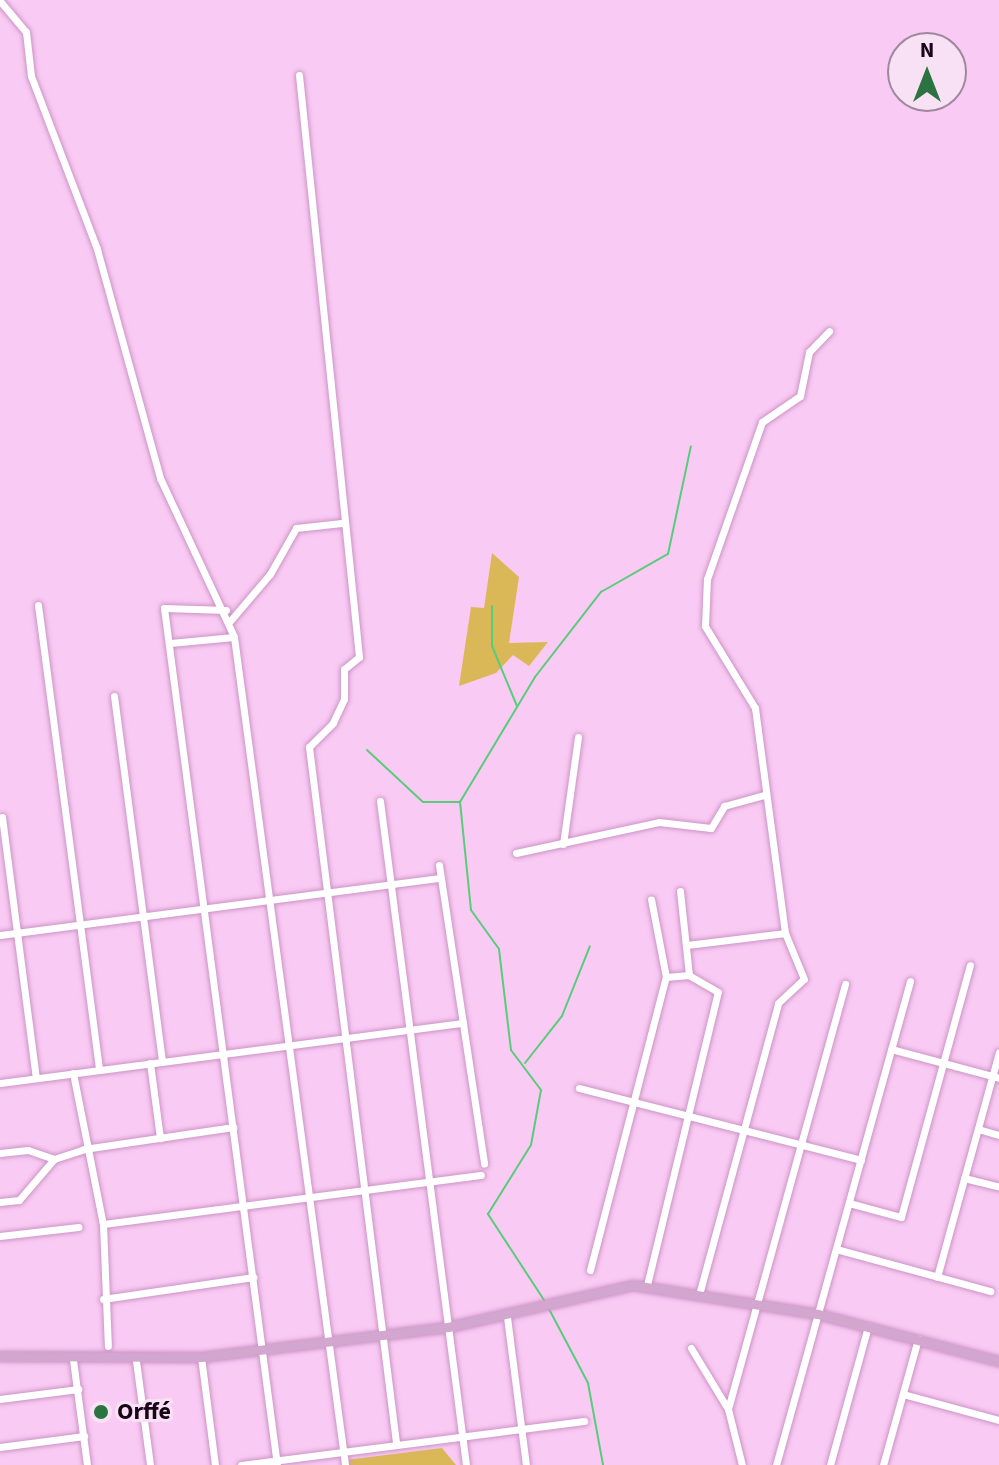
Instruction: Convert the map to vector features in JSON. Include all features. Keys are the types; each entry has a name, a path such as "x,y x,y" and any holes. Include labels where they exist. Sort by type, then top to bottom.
{"main road":[{"path":"0,1356 136,1361 201,1357 448,1327 647,1285 758,1301 999,1361"}],"street":[{"path":"0,1 26,32 31,76 97,249 160,478 226,610 234,637 266,899 310,1196 345,1465"},
{"path":"299,75 342,523 359,657 344,669 344,699 333,723 309,747 396,1443"},
{"path":"700,1291 778,1003 803,986 785,933 775,817 764,795 755,708 705,626 707,579 762,422 800,396 809,352 829,331"},
{"path":"230,621 270,574 296,528 342,523"},
{"path":"38,605 99,1070"},
{"path":"226,610 164,608 276,1463"},
{"path":"170,643 234,637"},
{"path":"114,696 162,1062"},
{"path":"563,844 578,737"},
{"path":"516,853 659,822 711,828 724,806 764,795"},
{"path":"380,801 466,1465"},
{"path":"2,817 36,1078"},
{"path":"439,865 484,1164"},
{"path":"0,935 440,878"},
{"path":"680,891 689,975"},
{"path":"590,1270 631,1101 666,977 651,899"},
{"path":"687,945 785,933"},
{"path":"849,1203 901,1217 970,965"},
{"path":"647,1285 718,992 689,975 666,977"},
{"path":"776,1465 910,981"},
{"path":"728,1409 845,984"},
{"path":"0,1083 463,1023"},
{"path":"891,1049 996,1077"},
{"path":"937,1277 978,1129 996,1077 999,1052"},
{"path":"150,1063 160,1138"},
{"path":"73,1073 84,1149 103,1224 103,1299 108,1346"},
{"path":"579,1088 861,1160"},
{"path":"0,1202 19,1200 54,1159 84,1149 233,1127"},
{"path":"978,1129 999,1135"},
{"path":"0,1153 28,1150 54,1159"},
{"path":"103,1224 363,1187 481,1175"},
{"path":"964,1178 999,1187"},
{"path":"0,1236 78,1227"},
{"path":"836,1249 990,1291"},
{"path":"103,1299 253,1277"},
{"path":"507,1317 526,1465"},
{"path":"830,1465 868,1326"},
{"path":"883,1465 918,1339"},
{"path":"691,1348 728,1409 742,1465"},
{"path":"201,1357 215,1465"},
{"path":"73,1360 87,1465"},
{"path":"136,1361 150,1465"},
{"path":"0,1399 78,1389"},
{"path":"903,1394 999,1420"},
{"path":"241,1465 276,1463 396,1443 584,1421"},
{"path":"0,1447 84,1436"}],"shaded area":[{"path":"492,553 519,577 509,643 548,642 529,666 513,655 496,673 459,686 471,607 484,608"},
{"path":"442,1448 456,1465 347,1465 346,1460"}],"waterway":[{"path":"544,1300 488,1214 531,1145 541,1090 511,1050 499,949 471,910 460,802 535,677 601,592 668,554 691,446"},
{"path":"492,606 492,646 517,706"},
{"path":"367,750 423,802 460,802"},
{"path":"525,1063 562,1016 590,946"},
{"path":"549,1309 588,1383 603,1465"}],"place":[{"name":"Orffé","path":"101,1412"}]}
